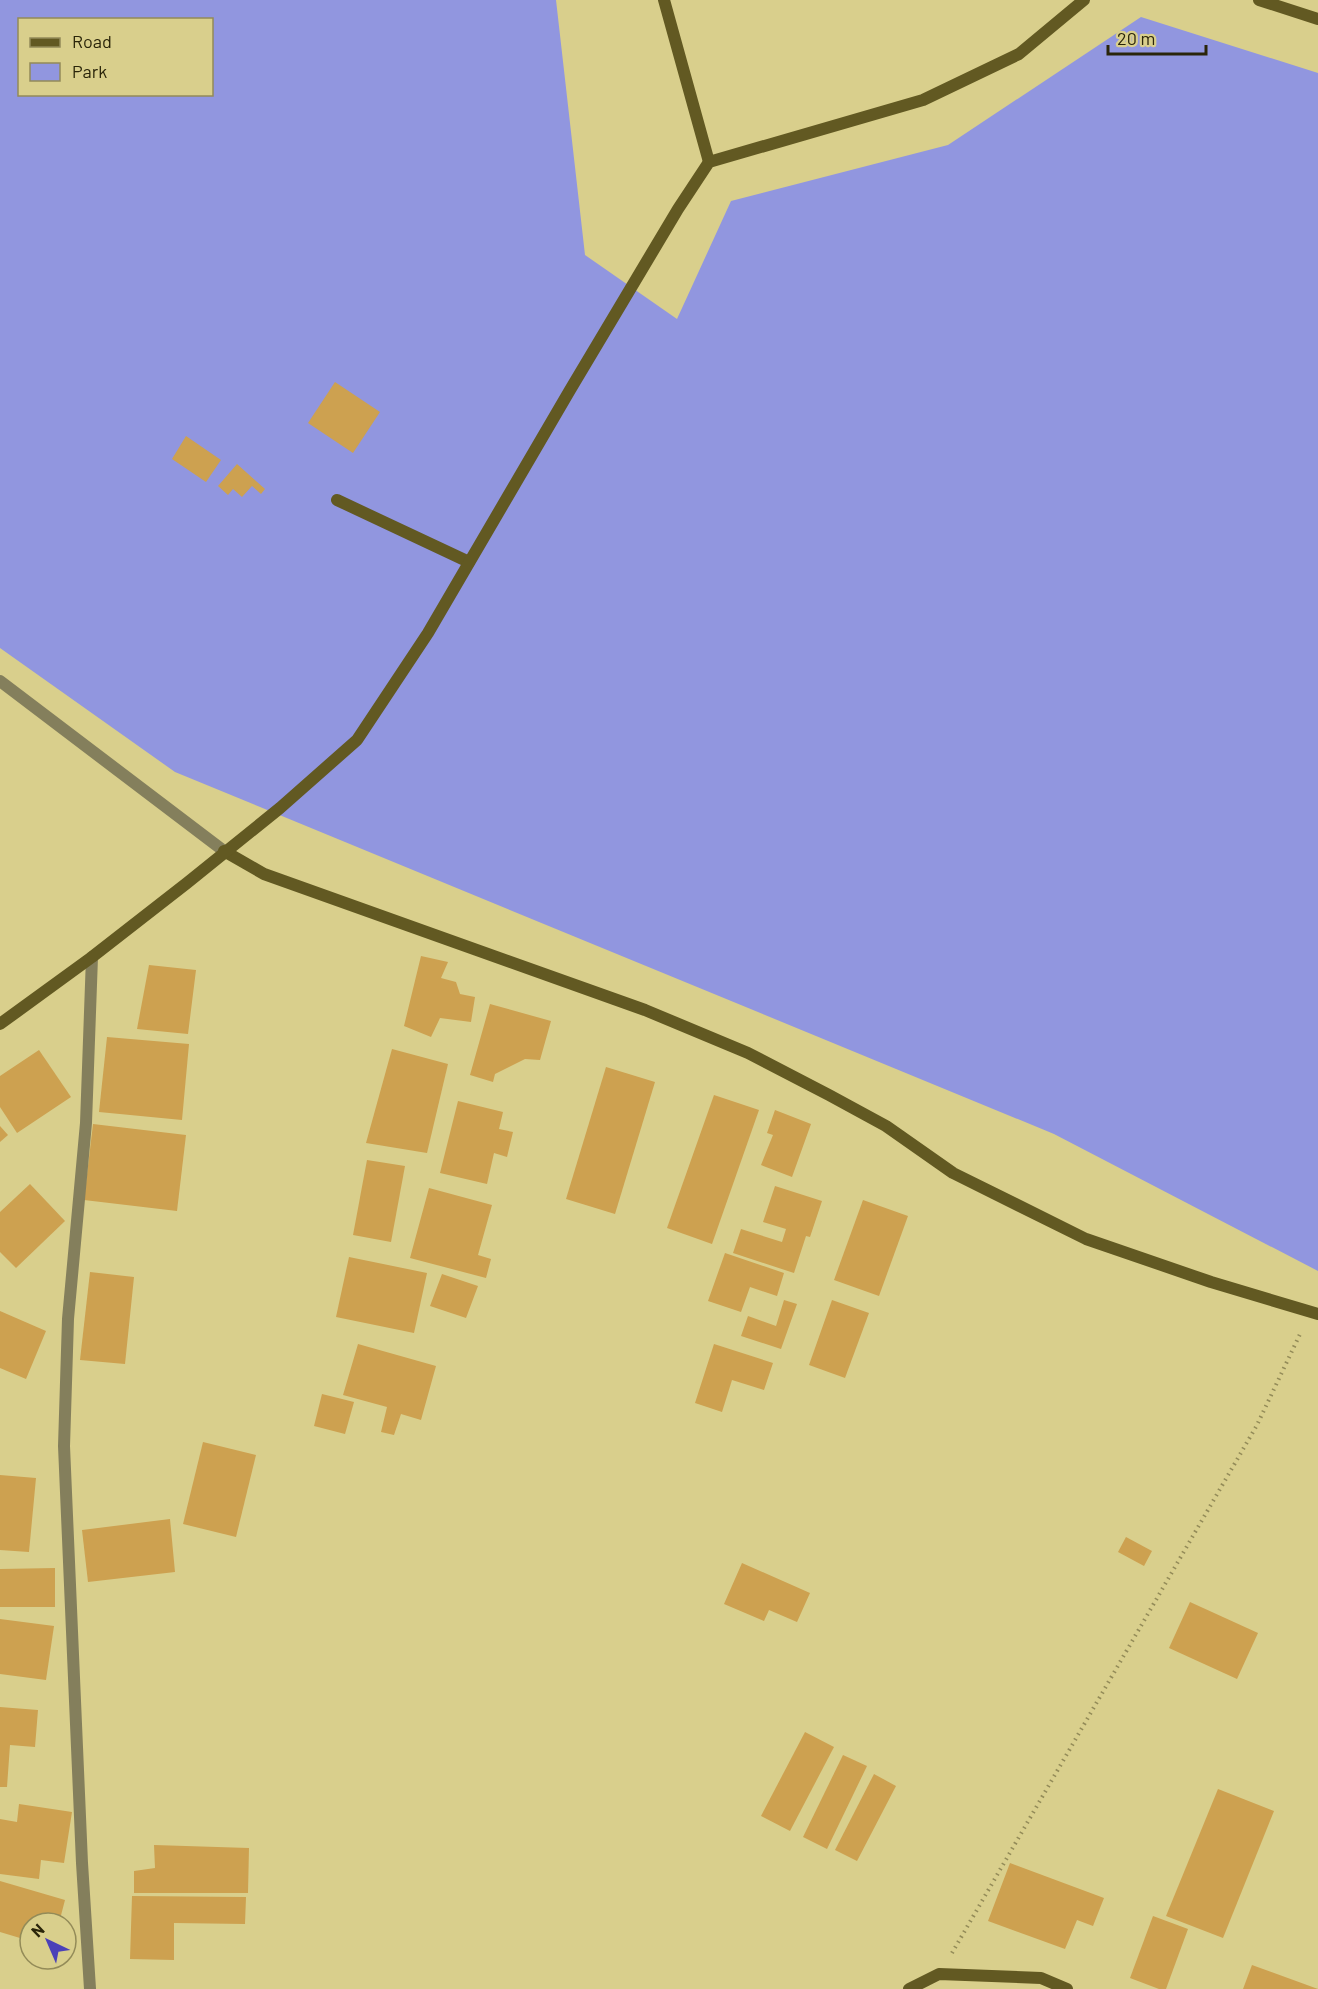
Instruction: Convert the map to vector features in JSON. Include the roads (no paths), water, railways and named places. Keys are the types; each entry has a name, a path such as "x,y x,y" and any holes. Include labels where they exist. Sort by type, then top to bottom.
{"street":[{"path":"664,0 709,162"},
{"path":"0,1024 179,890 224,851 280,808 357,740 428,633 678,209 709,162 923,100 1019,54 1084,0"},
{"path":"1259,0 1318,19"},
{"path":"337,500 469,562"},
{"path":"0,681 224,851 264,874 645,1010 748,1053 886,1126 953,1173 1086,1239 1211,1282 1314,1313"},
{"path":"90,1989 64,1446 68,1319 86,1123 92,957"},
{"path":"909,1989 939,1974 1041,1978 1067,1989"}]}
